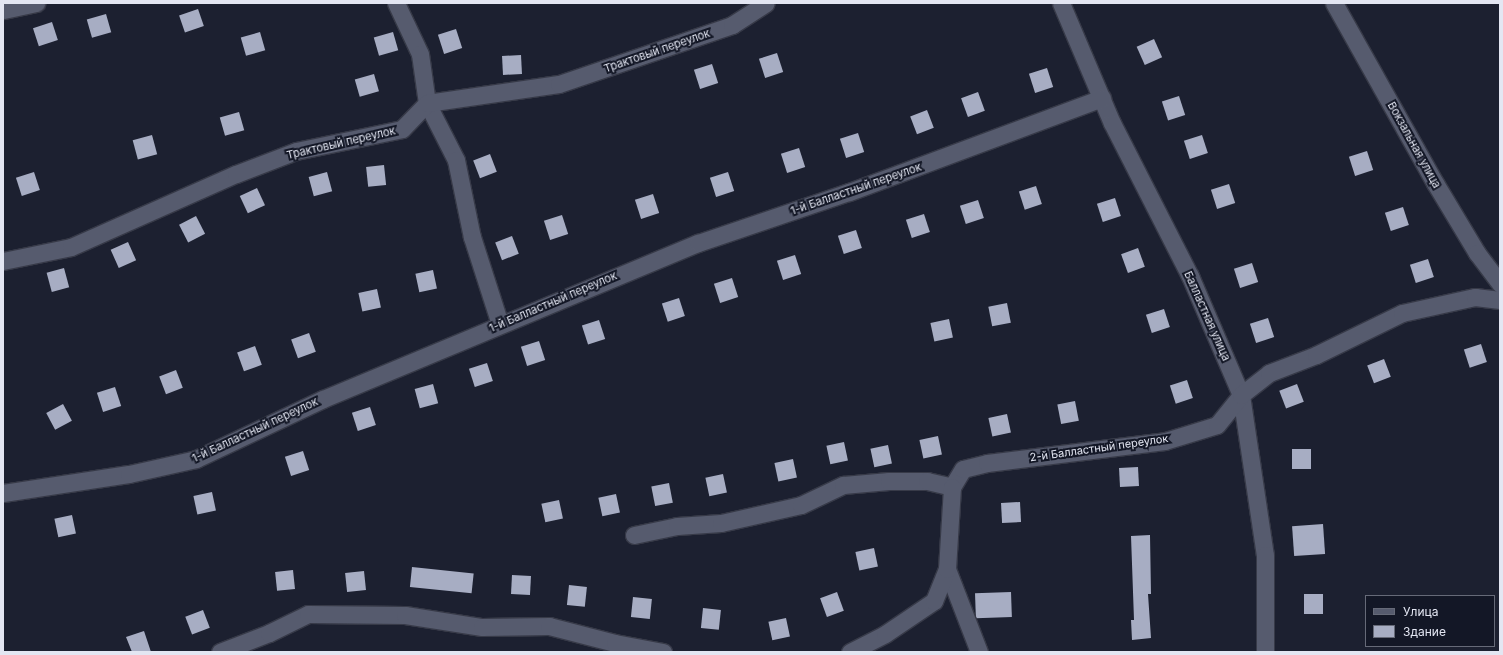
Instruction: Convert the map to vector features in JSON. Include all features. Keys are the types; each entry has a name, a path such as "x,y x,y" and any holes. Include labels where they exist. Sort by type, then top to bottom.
{"street":[{"path":"3,10 36,3"},
{"path":"396,3 420,54 427,103 456,160 472,237 500,324"},
{"name":"Трактовый переулок","path":"3,261 71,247 236,174 296,151 402,129 427,103 559,84 732,25 766,3"},
{"name":"Балластная улица","path":"1061,3 1102,98 1190,276 1241,394 1265,555 1265,652"},
{"name":"Вокзальная улица","path":"1334,3 1435,183 1477,253 1500,284"},
{"name":"1-й Балластный переулок","path":"3,493 130,474 196,459 323,399 500,324 698,243 849,192 1102,98"},
{"name":"2-й Балластный переулок","path":"850,652 885,634 934,601 947,569 952,487 963,469 1091,448 1165,441 1217,425 1241,394 1269,373 1316,355 1402,313 1475,297 1500,300"},
{"path":"634,535 678,526 721,523 801,505 843,486 889,481 927,481 952,487"},
{"path":"947,569 979,652"},
{"path":"220,652 269,633 308,614 405,616 482,627 549,626 615,644 663,652"}],"building":[{"path":"198,9 204,26 185,33 179,16"},
{"path":"106,14 111,32 92,38 87,20"},
{"path":"52,22 58,40 39,46 33,28"},
{"path":"456,29 462,48 444,54 438,35"},
{"path":"260,32 265,50 246,56 241,38"},
{"path":"393,32 398,50 379,56 374,38"},
{"path":"1154,39 1162,57 1145,65 1137,47"},
{"path":"777,53 783,72 765,78 759,59"},
{"path":"521,55 522,74 503,75 502,56"},
{"path":"712,64 718,83 700,89 694,70"},
{"path":"1047,68 1053,87 1035,93 1029,74"},
{"path":"374,74 379,91 360,97 355,80"},
{"path":"978,92 985,111 968,117 961,98"},
{"path":"1179,96 1185,115 1168,121 1162,102"},
{"path":"927,110 934,128 917,134 910,116"},
{"path":"239,112 244,130 225,136 220,118"},
{"path":"858,133 864,152 846,158 840,139"},
{"path":"152,135 157,154 138,159 133,140"},
{"path":"1202,135 1208,153 1190,159 1184,141"},
{"path":"799,148 805,167 787,173 781,154"},
{"path":"1367,151 1373,170 1355,176 1349,157"},
{"path":"490,154 497,172 480,178 473,160"},
{"path":"384,165 386,185 368,187 366,167"},
{"path":"34,172 40,190 22,196 16,178"},
{"path":"327,172 332,191 314,196 309,177"},
{"path":"728,172 734,191 716,197 710,178"},
{"path":"1229,184 1235,203 1217,209 1211,190"},
{"path":"1036,186 1042,204 1025,210 1019,192"},
{"path":"257,188 265,205 248,213 240,196"},
{"path":"653,194 659,213 641,219 635,200"},
{"path":"1115,198 1121,216 1103,222 1097,204"},
{"path":"978,200 984,218 966,224 960,206"},
{"path":"1403,207 1409,225 1391,231 1385,213"},
{"path":"924,214 930,232 912,238 906,220"},
{"path":"562,215 568,234 550,240 544,221"},
{"path":"196,216 205,234 188,242 179,225"},
{"path":"856,230 862,248 844,254 838,236"},
{"path":"512,236 519,254 502,260 495,242"},
{"path":"128,242 136,260 119,268 111,250"},
{"path":"1138,248 1145,267 1128,273 1121,254"},
{"path":"795,255 801,274 783,280 777,261"},
{"path":"1428,259 1434,277 1416,283 1410,265"},
{"path":"1252,263 1258,282 1240,288 1234,269"},
{"path":"64,268 69,287 52,292 47,273"},
{"path":"433,270 437,289 419,292 415,274"},
{"path":"732,278 738,297 720,303 714,284"},
{"path":"377,289 381,308 362,312 358,293"},
{"path":"679,298 685,316 668,322 662,304"},
{"path":"1007,303 1011,323 992,326 988,307"},
{"path":"1164,309 1170,327 1152,333 1146,315"},
{"path":"1268,318 1274,337 1256,343 1250,324"},
{"path":"949,319 953,338 934,342 930,323"},
{"path":"599,320 605,339 588,345 582,326"},
{"path":"309,333 316,352 298,358 291,339"},
{"path":"539,341 545,360 527,366 521,347"},
{"path":"1481,344 1487,362 1470,368 1464,350"},
{"path":"255,346 262,365 244,371 237,352"},
{"path":"1384,359 1391,377 1374,383 1367,365"},
{"path":"487,363 493,381 475,387 469,369"},
{"path":"176,370 183,388 166,394 159,376"},
{"path":"1187,380 1193,398 1176,404 1170,386"},
{"path":"433,384 438,403 420,408 415,389"},
{"path":"1297,384 1304,402 1286,409 1279,391"},
{"path":"115,387 121,406 103,412 97,393"},
{"path":"1075,401 1079,421 1061,424 1057,404"},
{"path":"63,404 72,421 55,430 46,413"},
{"path":"370,407 376,425 358,431 352,413"},
{"path":"1007,414 1011,433 992,437 988,418"},
{"path":"938,436 942,455 923,459 919,440"},
{"path":"844,442 848,461 830,464 826,446"},
{"path":"888,445 892,464 874,467 870,449"},
{"path":"1292,449 1311,449 1311,469 1292,469"},
{"path":"303,451 309,470 291,476 285,457"},
{"path":"793,459 797,478 778,482 774,463"},
{"path":"1138,467 1139,486 1120,487 1119,468"},
{"path":"723,474 727,493 709,496 705,478"},
{"path":"669,483 673,503 655,506 651,486"},
{"path":"212,492 216,511 197,515 193,496"},
{"path":"616,494 620,513 602,516 598,498"},
{"path":"559,500 563,519 545,522 541,504"},
{"path":"1020,502 1021,522 1002,523 1001,503"},
{"path":"72,515 76,534 58,537 54,519"},
{"path":"1323,524 1325,554 1294,556 1292,526"},
{"path":"1150,535 1151,594 1148,594 1151,638 1132,640 1131,620 1134,620 1131,536"},
{"path":"874,548 878,567 859,571 855,552"},
{"path":"412,567 474,573 472,593 410,587"},
{"path":"293,570 295,589 277,591 275,572"},
{"path":"364,571 366,590 347,592 345,573"},
{"path":"512,575 531,576 530,595 511,594"},
{"path":"569,585 587,587 585,607 567,605"},
{"path":"837,592 844,611 827,617 820,598"},
{"path":"1011,592 1012,617 976,618 975,593"},
{"path":"1304,594 1323,594 1323,614 1304,614"},
{"path":"633,597 652,599 650,619 631,617"},
{"path":"703,608 721,610 719,630 701,628"},
{"path":"203,610 210,628 192,635 185,617"},
{"path":"786,618 790,637 772,640 768,622"},
{"path":"144,631 151,652 132,652 126,637"}]}
